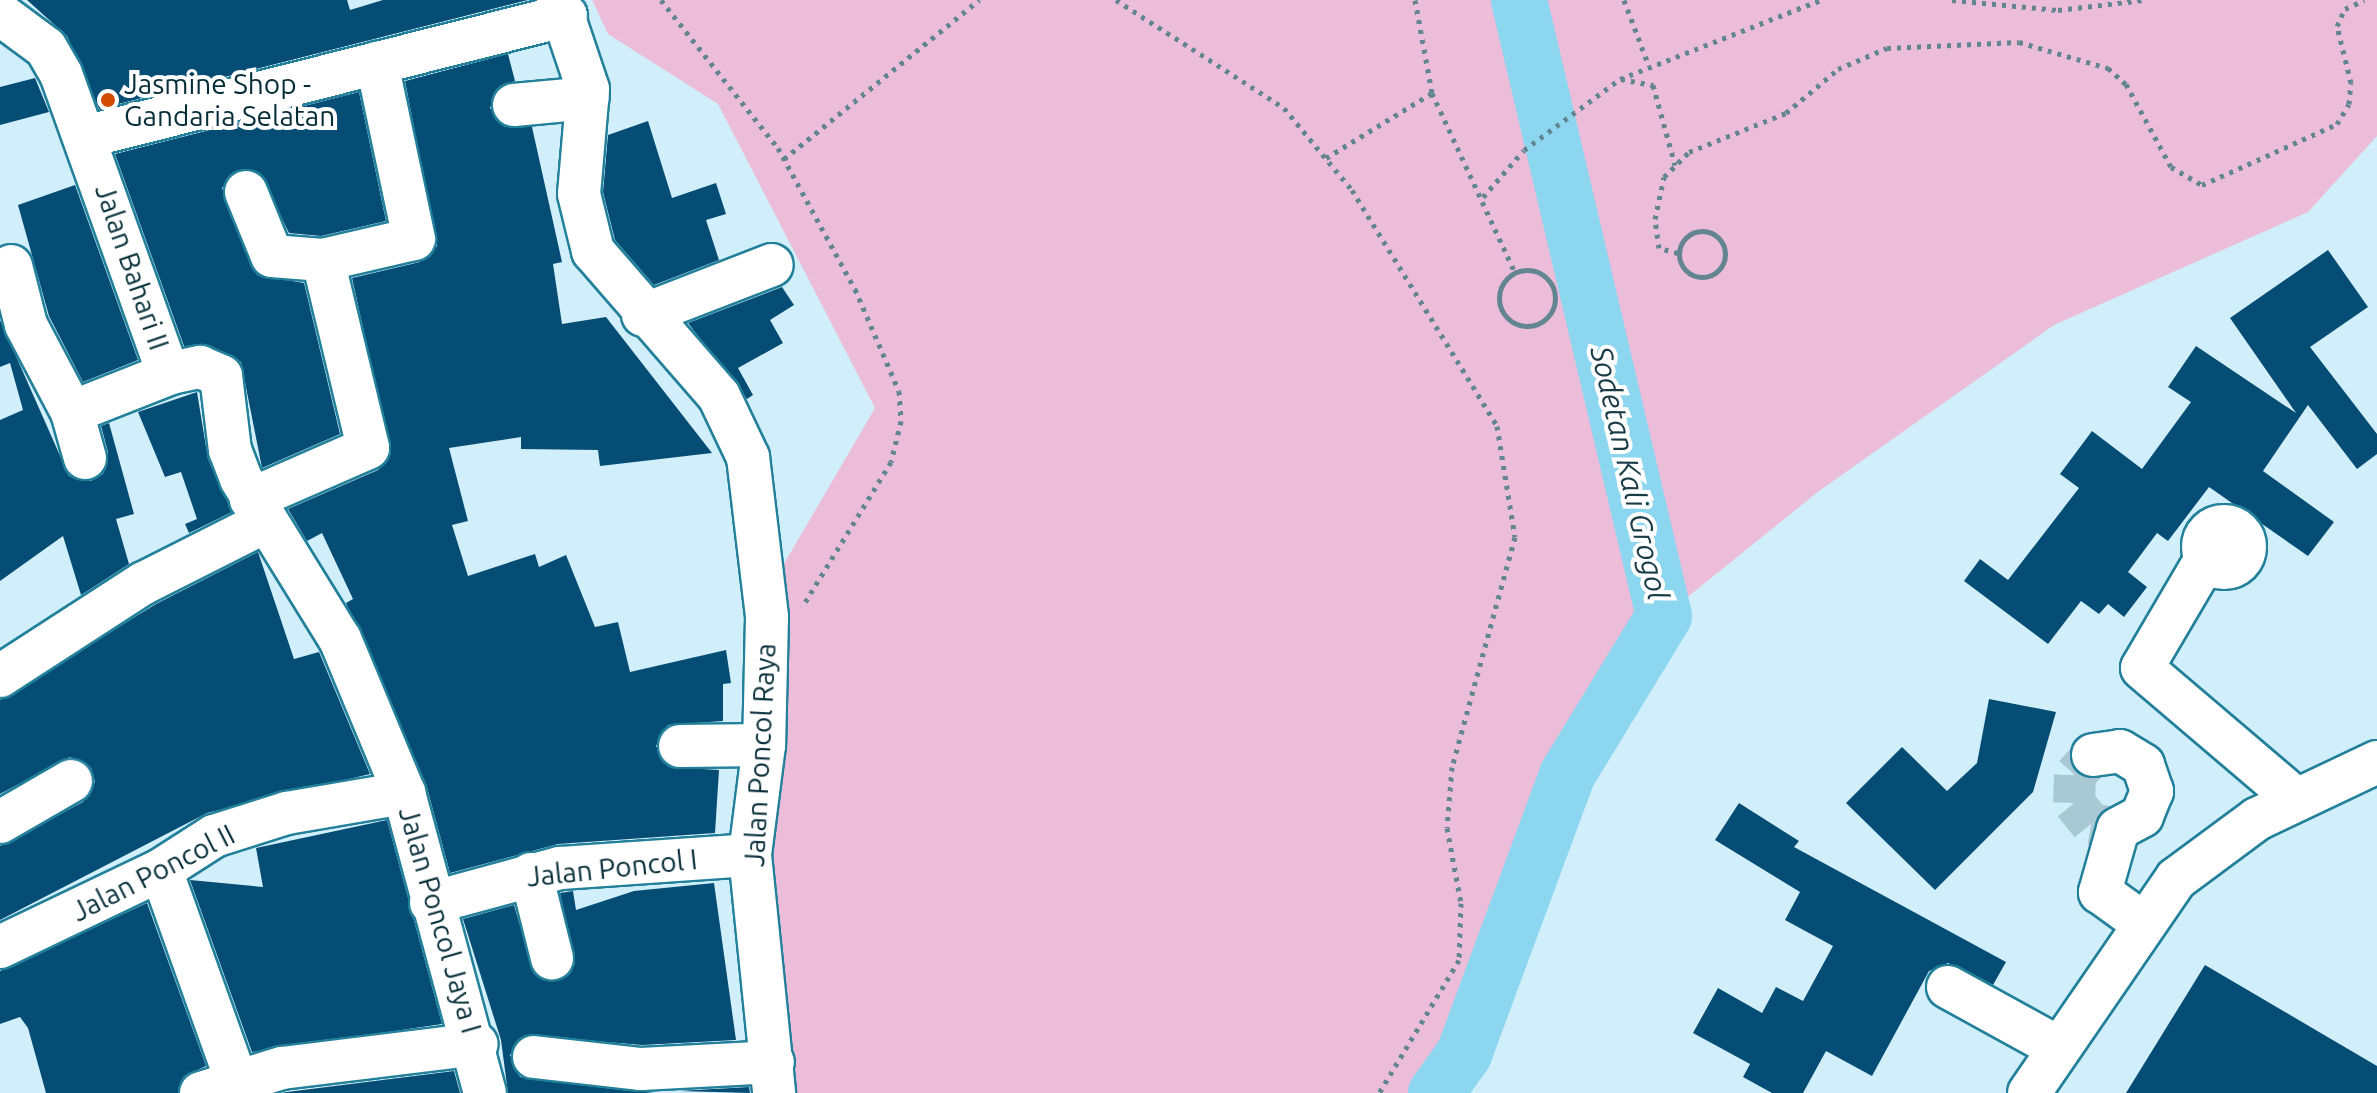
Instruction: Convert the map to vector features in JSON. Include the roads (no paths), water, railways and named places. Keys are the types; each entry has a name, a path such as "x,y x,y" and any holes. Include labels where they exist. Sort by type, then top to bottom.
{"street":[{"path":"89,136 377,63 562,8"},
{"name":"Jalan Poncol Raya","path":"562,8 588,98 581,212 602,267 719,396 748,457 767,617 764,745 750,855 774,1078"},
{"name":"Jalan Bahari II","path":"0,14 46,48 89,136 171,373 200,367 221,376 230,450 258,510 340,639 404,793"},
{"path":"246,192 272,256 323,260 414,239 377,63"},
{"path":"514,105 588,98"},
{"path":"0,676 258,510 368,453 323,260"},
{"path":"643,315 772,265"},
{"path":"11,266 26,325 72,412 85,458"},
{"path":"72,412 171,373"},
{"path":"2206,559 2142,668 2296,799"},
{"path":"680,746 764,745"},
{"path":"2093,755 2120,751 2143,765 2152,791 2142,816 2118,829 2100,892 2140,921"},
{"path":"2029,1093 2140,921 2176,879 2296,799 2377,762"},
{"path":"0,822 71,781"},
{"name":"Jalan Poncol II","path":"0,947 161,870 214,836 287,813 404,793"},
{"name":"Jalan Poncol Jaya I","path":"219,1088 282,1068 477,1044 431,903 404,793"},
{"name":"Jalan Poncol I","path":"431,903 531,874 750,855"},
{"path":"161,870 219,1088"},
{"path":"531,874 552,958"},
{"path":"1948,987 2057,1047"},
{"path":"477,1044 485,1093"},
{"path":"534,1057 641,1069 774,1078"}],"waterway":[{"name":"Sodetan Kali Grogol","path":"1436,1093 1464,1054 1567,775 1664,616 1519,0"}],"tunnel":[{"path":"2093,755 2075,775 2074,803 2091,824 2118,829"}],"place":[{"name":"Jasmine Shop - Gandaria Selatan","path":"108,100"}]}
